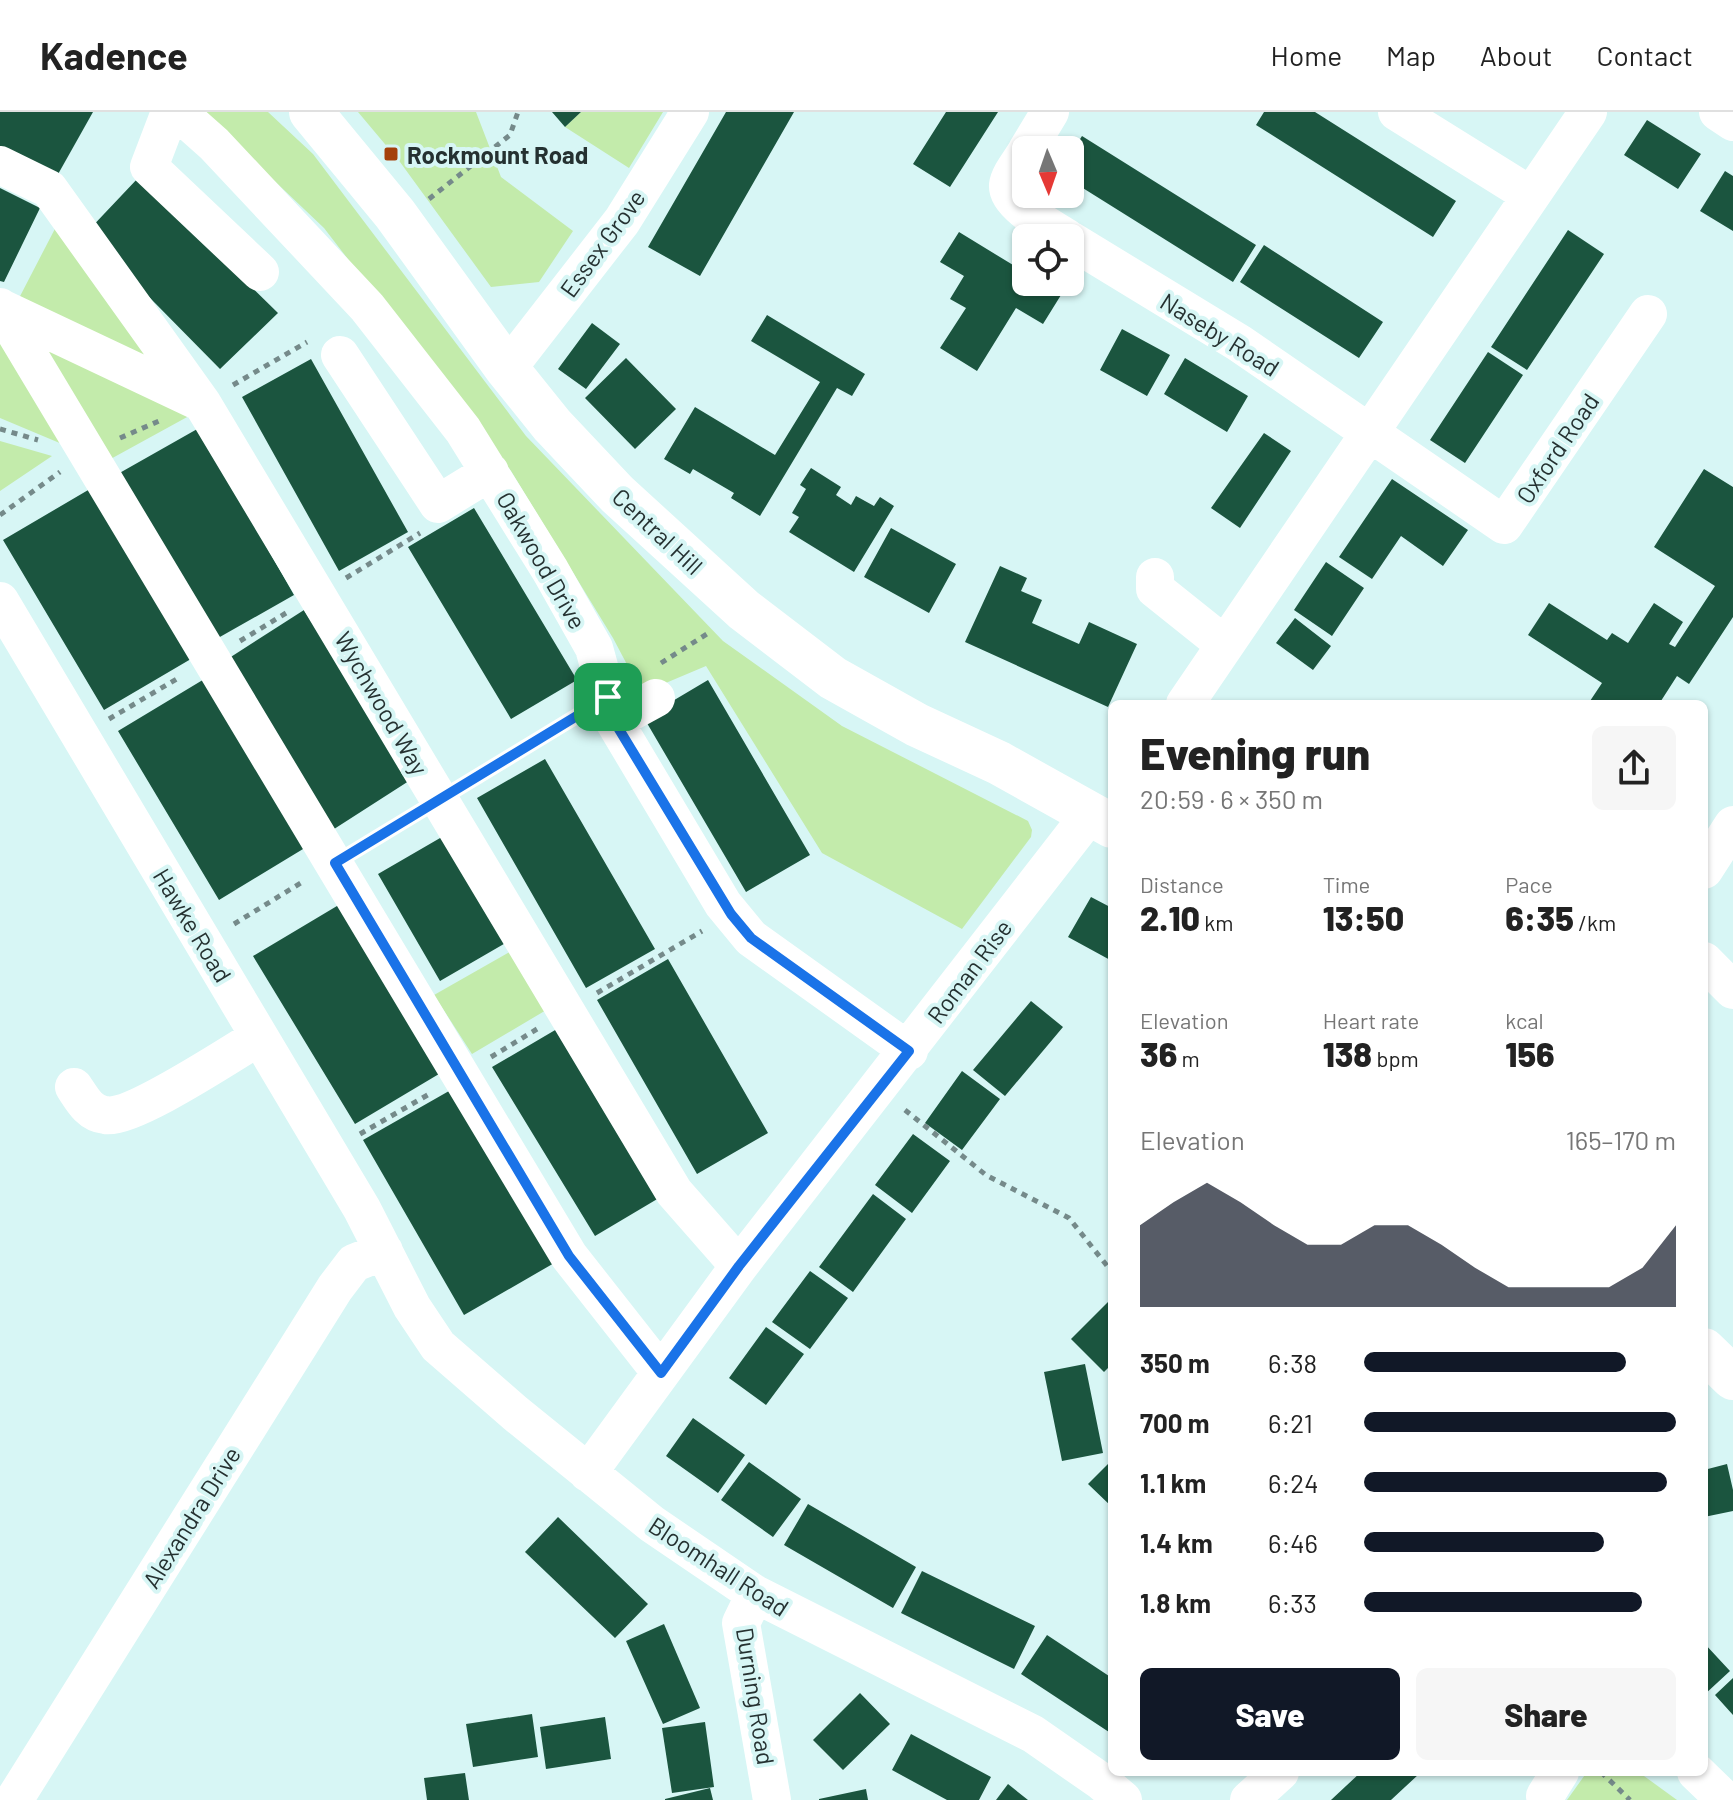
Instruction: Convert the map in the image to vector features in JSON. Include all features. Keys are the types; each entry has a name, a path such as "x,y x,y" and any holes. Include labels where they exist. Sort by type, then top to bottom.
{"main road":[{"name":"Central Hill","path":"311,112 395,214 507,369 552,425 617,494 744,610 833,678 917,725 999,763 1105,819"}],"street":[{"path":"170,112 149,167 260,272"},
{"name":"Oakwood Drive","path":"178,112 214,144 367,307 463,430 594,648 611,709 723,904 751,938 909,1051"},
{"name":"Essex Grove","path":"507,369 622,221 690,112"},
{"name":"Naseby Road","path":"1036,136 1050,112"},
{"path":"1397,112 1530,195"},
{"path":"1188,700 1588,112"},
{"path":"1718,112 1733,122"},
{"name":"Wychwood Way","path":"0,165 49,189 202,403 674,1192 739,1266"},
{"name":"Naseby Road","path":"1012,174 1007,182 1012,198"},
{"name":"Naseby Road","path":"1023,208 1047,224"},
{"name":"Naseby Road","path":"1084,248 1239,343 1369,432"},
{"path":"2,308 202,403"},
{"path":"2,308 569,1256 661,1373"},
{"name":"Oxford Road","path":"1369,432 1504,525 1648,314"},
{"path":"340,355 438,504 490,472"},
{"path":"1155,577 1155,589 1225,645"},
{"name":"Hawke Road","path":"0,601 362,1209 384,1251"},
{"path":"611,709 657,682"},
{"name":"Roman Rise","path":"588,1473 739,1266 909,1051 1105,819"},
{"path":"1708,864 1733,825"},
{"path":"1708,965 1733,990"},
{"path":"74,1087 86,1107 105,1116 134,1109 259,1037"},
{"name":"Bloomhall Road","path":"384,1251 412,1307 438,1346 652,1524 755,1594 1033,1734 1123,1800"},
{"name":"Alexandra Drive","path":"14,1800 335,1288 354,1263 384,1251"},
{"name":"Durning Road","path":"755,1594 741,1623 772,1800"},
{"path":"1249,1800 1276,1776"},
{"path":"1546,1800 1545,1796 1558,1776"},
{"path":"1700,1776 1725,1800"}],"path":[{"path":"395,214 430,198 510,135 518,112"},
{"path":"132,706 432,526"},
{"path":"657,682 744,610"},
{"path":"264,906 440,802 611,709"},
{"path":"588,999 691,938"},
{"path":"879,1089 986,1175 1069,1218 1108,1267"},
{"path":"1605,1776 1630,1800"}],"green space":[{"path":"202,112 268,112 313,154 526,436 723,641 842,726 1028,821 1031,837 962,929 822,853 706,666 642,693 613,638 511,471 324,228"},
{"path":"358,112 476,112 501,177 573,231 539,282 491,287 400,162"},
{"path":"581,112 663,112 629,168 565,127"},
{"path":"59,221 174,379 17,302"},
{"path":"0,332 62,444 0,418"},
{"path":"37,337 189,416 107,461"},
{"path":"0,441 52,456 0,491"},
{"path":"515,949 548,1009 472,1054 434,995"},
{"path":"1584,1776 1644,1776 1677,1800 1567,1800"}],"building":[{"path":"0,112 93,112 57,176 0,147"},
{"path":"552,112 581,112 565,127"},
{"path":"726,112 794,112 700,276 648,247"},
{"path":"946,112 998,112 950,187 913,164"},
{"path":"1264,112 1315,112 1456,201 1433,237 1256,125"},
{"path":"1647,120 1701,154 1678,189 1624,155"},
{"path":"1084,137 1256,245 1233,282 1084,189"},
{"path":"1725,171 1733,176 1733,231 1700,211"},
{"path":"139,177 278,313 220,369 86,233"},
{"path":"0,188 40,208 4,282 0,281"},
{"path":"1568,230 1604,254 1527,370 1491,347"},
{"path":"959,232 1012,264 1012,296 1060,296 1043,324 1016,308 977,371 940,348 966,308 950,299 964,276 940,262"},
{"path":"1264,245 1383,322 1359,358 1240,282"},
{"path":"767,315 865,374 852,396 837,388 760,516 731,498 734,493 693,469 690,474 664,459 695,407 775,455 820,382 751,341"},
{"path":"592,323 620,344 586,389 558,369"},
{"path":"1122,329 1170,355 1147,396 1100,370"},
{"path":"1488,352 1523,375 1465,463 1430,440"},
{"path":"626,358 676,409 635,449 585,398"},
{"path":"1185,358 1248,396 1227,432 1164,394"},
{"path":"311,359 408,532 339,571 242,397"},
{"path":"199,428 294,595 211,642 116,475"},
{"path":"1264,433 1291,451 1240,528 1211,508"},
{"path":"811,468 841,487 836,495 851,505 856,496 874,506 880,497 894,506 854,572 789,532 799,517 792,513 806,489 800,485"},
{"path":"1704,469 1733,487 1733,617 1689,684 1677,676 1662,700 1591,700 1602,683 1528,635 1549,603 1607,640 1612,633 1628,643 1654,603 1683,622 1669,644 1675,647 1715,586 1654,547"},
{"path":"1392,479 1468,530 1443,566 1401,536 1372,579 1339,557"},
{"path":"95,486 196,656 104,710 3,540"},
{"path":"474,508 577,680 511,719 408,547"},
{"path":"891,528 956,564 929,613 864,577"},
{"path":"1326,562 1364,588 1332,636 1294,610"},
{"path":"1000,566 1027,578 1021,591 1042,600 1032,623 1079,644 1089,622 1137,644 1111,700 1108,700 1108,707 965,642"},
{"path":"304,610 412,779 331,831 223,662"},
{"path":"1295,618 1331,646 1313,670 1276,643"},
{"path":"206,678 308,846 219,900 118,731"},
{"path":"708,680 810,855 746,892 644,718"},
{"path":"545,759 655,949 586,988 477,798"},
{"path":"447,834 509,941 440,981 378,874"},
{"path":"1091,897 1108,906 1108,959 1068,937"},
{"path":"342,903 444,1071 355,1124 253,956"},
{"path":"668,959 768,1133 697,1174 597,1000"},
{"path":"1031,1001 1063,1027 1005,1096 973,1070"},
{"path":"562,1026 664,1195 595,1236 492,1067"},
{"path":"962,1071 1000,1099 962,1150 925,1123"},
{"path":"456,1087 556,1262 464,1315 363,1140"},
{"path":"913,1134 950,1161 912,1213 875,1185"},
{"path":"873,1194 906,1219 853,1292 819,1267"},
{"path":"810,1271 848,1298 810,1349 772,1322"},
{"path":"1108,1302 1108,1368 1104,1372 1071,1339"},
{"path":"766,1327 804,1354 766,1405 729,1378"},
{"path":"1085,1364 1103,1453 1062,1461 1044,1372"},
{"path":"693,1418 745,1455 718,1493 666,1456"},
{"path":"749,1462 801,1499 773,1537 721,1500"},
{"path":"1108,1464 1108,1503 1088,1484"},
{"path":"1727,1464 1733,1490 1733,1511 1708,1516 1708,1469"},
{"path":"808,1504 916,1567 893,1608 784,1545"},
{"path":"558,1517 648,1604 615,1638 525,1552"},
{"path":"922,1571 1035,1626 1014,1669 901,1613"},
{"path":"664,1624 700,1708 663,1724 626,1641"},
{"path":"1047,1635 1108,1675 1108,1731 1021,1674"},
{"path":"1708,1647 1730,1671 1708,1691"},
{"path":"1733,1678 1733,1715 1715,1695"},
{"path":"860,1693 890,1724 843,1770 813,1740"},
{"path":"532,1714 538,1757 473,1767 466,1724"},
{"path":"605,1717 611,1759 546,1769 540,1727"},
{"path":"705,1722 714,1787 672,1793 662,1728"},
{"path":"911,1734 991,1777 979,1800 947,1800 892,1770"},
{"path":"465,1773 469,1800 427,1800 424,1778"},
{"path":"1357,1776 1417,1776 1391,1800 1331,1800"},
{"path":"1008,1784 1028,1800 996,1800"},
{"path":"710,1788 713,1800 665,1800 665,1799"},
{"path":"866,1789 868,1800 819,1800 819,1799"}],"place":[{"name":"Rockmount Road","path":"391,154"}],"route":[{"path":"608,697 614,721 659,799 723,904 751,938 909,1051 739,1266 661,1373 569,1256 335,863 440,802 608,697"}]}
